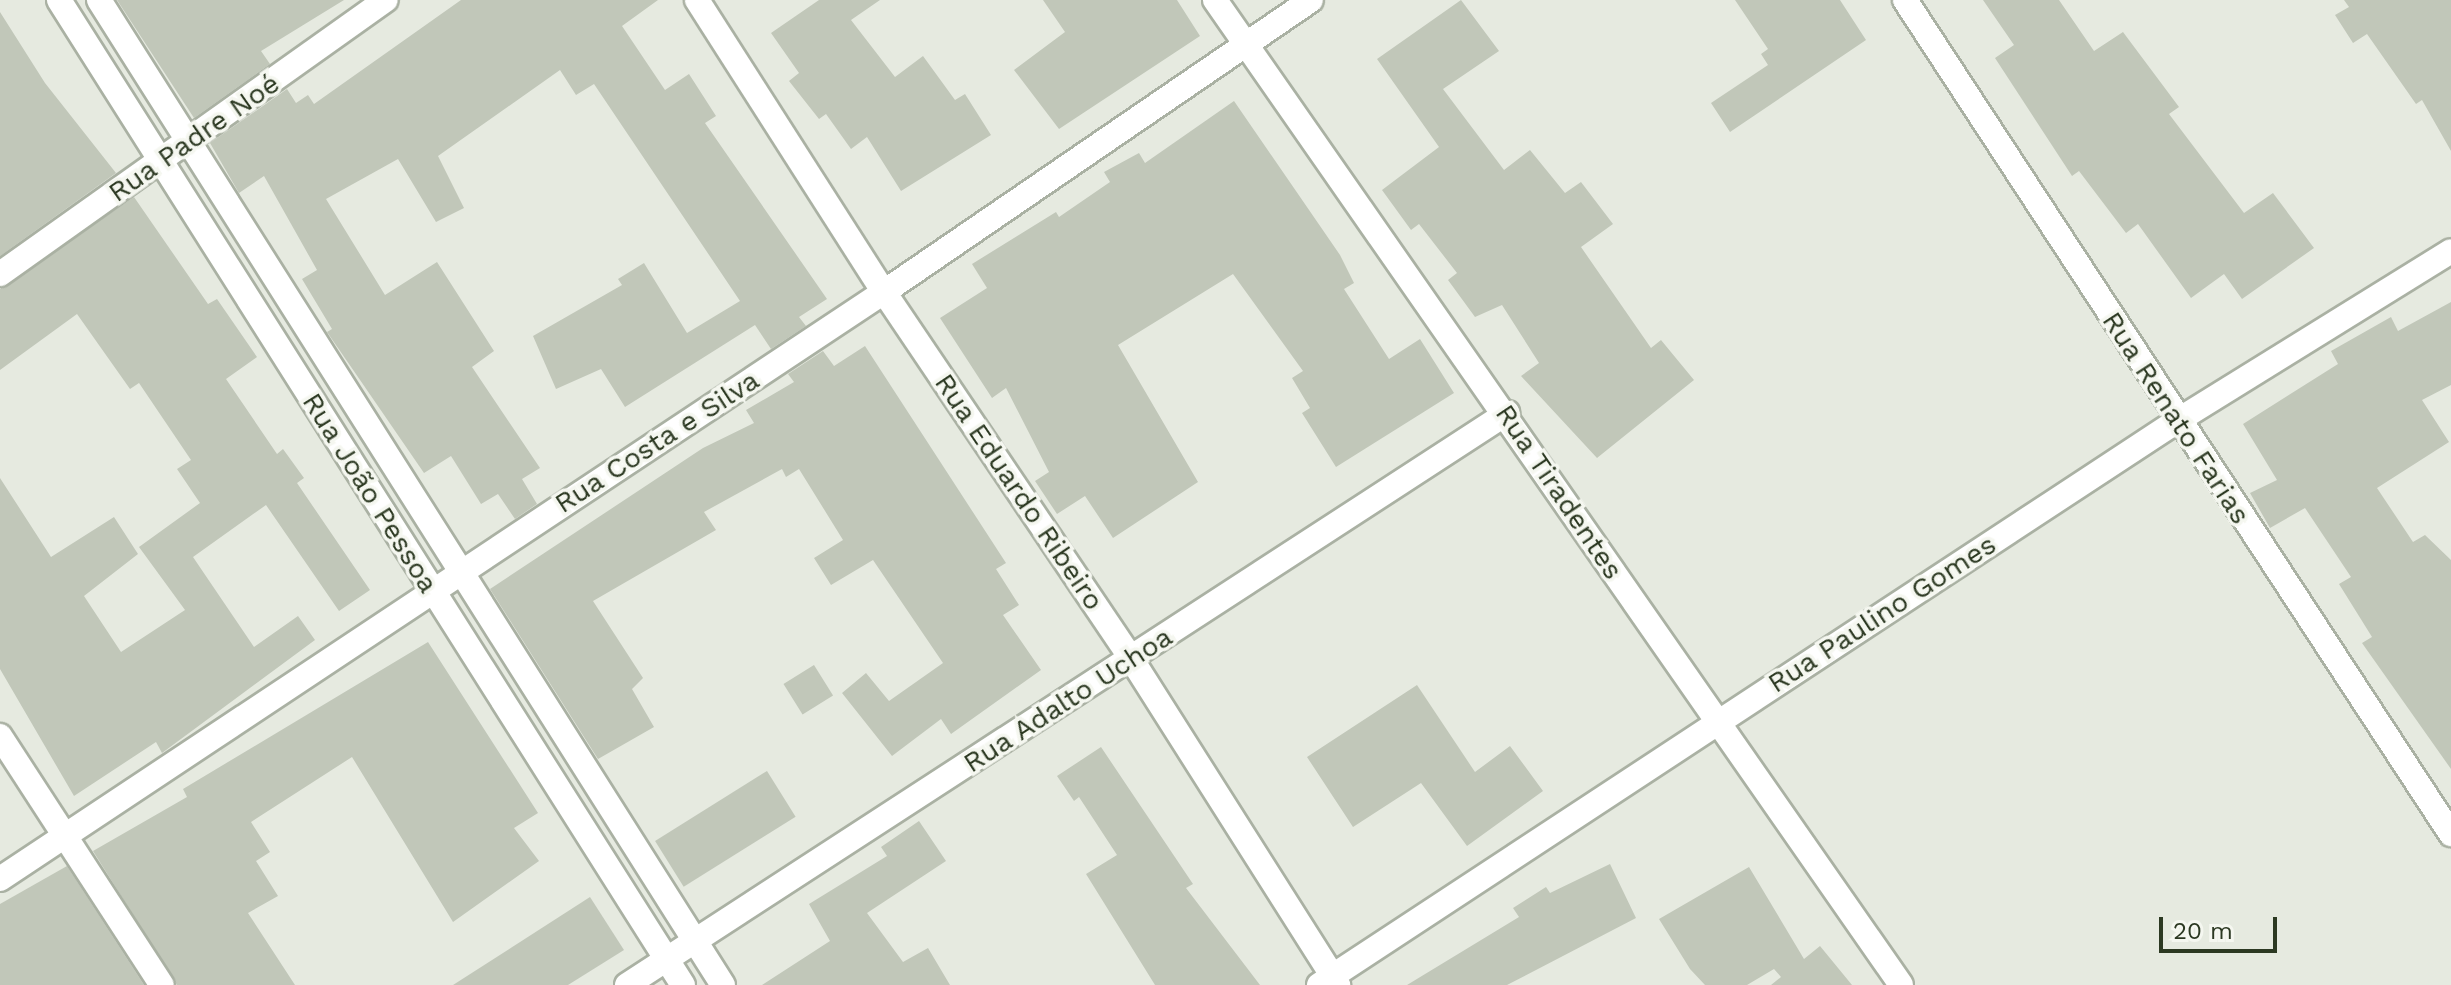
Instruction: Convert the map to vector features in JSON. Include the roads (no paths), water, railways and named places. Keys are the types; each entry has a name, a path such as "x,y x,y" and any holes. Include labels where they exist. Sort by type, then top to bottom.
{"street":[{"name":"Rua João Pessoa","path":"59,0 683,985"},
{"name":"Rua João Pessoa","path":"99,0 723,985"},
{"name":"Rua Padre Noé","path":"0,274 386,0"},
{"name":"Rua Eduardo Ribeiro","path":"697,0 884,292 1132,660 1330,982"},
{"name":"Rua Tiradentes","path":"1215,0 1507,413 1716,724 1901,985"},
{"name":"Rua Costa e Silva","path":"0,879 884,292 1311,0"},
{"name":"Rua Renato Farias","path":"1905,0 2177,421 2451,834"},
{"name":"Rua Paulino Gomes","path":"1330,982 2177,421 2451,251"},
{"name":"Rua Adalto Uchoa","path":"627,985 1132,660 1507,413"},
{"path":"0,736 162,985"}]}
